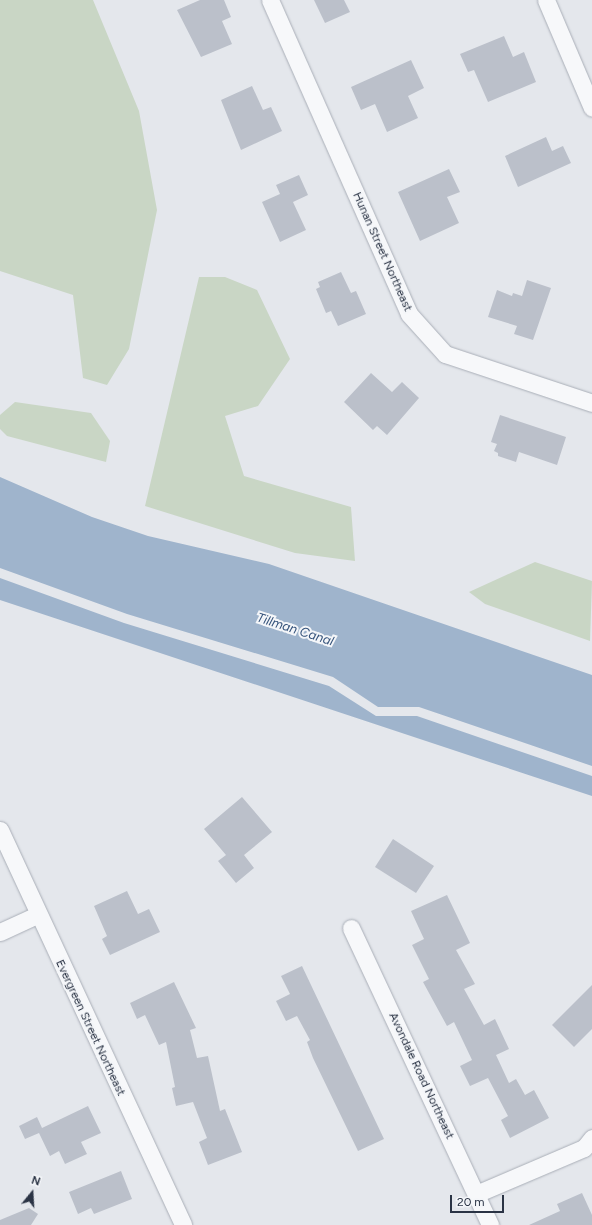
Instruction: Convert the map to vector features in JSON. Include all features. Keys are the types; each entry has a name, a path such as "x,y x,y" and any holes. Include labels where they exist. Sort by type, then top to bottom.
{"street":[{"name":"Hunan Street Northeast","path":"270,0 409,314 445,354 592,403"},
{"path":"546,0 592,108"},
{"name":"Evergreen Street Northeast","path":"0,830 37,915 178,1223"},
{"path":"0,932 37,915"},
{"name":"Avondale Road Northeast","path":"351,928 490,1225"},
{"path":"476,1194 584,1148 592,1138"}],"green space":[{"path":"0,0 93,0 139,111 157,210 129,349 107,385 83,378 73,295 0,271"},
{"path":"199,277 225,277 257,290 290,359 258,406 225,416 244,476 351,507 355,561 295,553 145,506"},
{"path":"15,402 91,413 110,441 106,462 7,436 0,429 0,415"},
{"path":"535,562 592,581 590,641 485,604 469,592"}],"water":[{"name":"Tillman Canal","path":"0,477 92,517 148,536 269,564 592,675 592,766 419,707 378,707 333,677 127,614 0,568"},
{"path":"0,578 124,623 329,686 376,716 417,716 592,776 592,796 0,600"}],"building":[{"path":"200,0 224,0 231,17 222,21 232,44 201,57 177,10"},
{"path":"314,0 344,0 350,12 325,23"},
{"path":"504,36 513,57 524,52 536,82 488,102 474,70 468,72 460,54"},
{"path":"411,60 424,88 408,96 418,118 387,132 375,104 361,110 351,87"},
{"path":"252,86 263,110 271,107 282,131 241,150 221,100"},
{"path":"546,137 552,151 563,146 571,163 518,187 505,156"},
{"path":"449,169 460,192 447,197 459,223 420,241 398,192"},
{"path":"299,175 308,195 293,202 306,230 280,242 262,202 280,194 276,185"},
{"path":"341,272 351,293 356,291 366,314 338,326 331,311 326,313 316,289 320,287 318,282"},
{"path":"527,280 551,288 533,340 514,334 517,326 488,317 497,290 512,296 513,293 522,296"},
{"path":"371,373 392,392 402,382 419,398 387,435 377,426 373,430 344,402"},
{"path":"500,415 566,437 557,465 519,452 516,462 498,456 498,453 494,451 497,444 491,442"},
{"path":"242,797 272,832 244,855 254,868 236,883 218,861 226,855 204,829"},
{"path":"393,839 434,866 416,893 375,867"},
{"path":"127,891 138,914 149,909 160,932 110,955 102,939 107,936 94,906"},
{"path":"447,895 470,943 456,950 475,984 464,989 484,1025 495,1019 509,1049 496,1055 509,1083 516,1079 525,1095 534,1090 549,1118 510,1138 501,1120 508,1116 488,1078 470,1086 460,1066 472,1060 454,1022 447,1026 423,982 429,979 412,945 424,939 411,911"},
{"path":"302,966 384,1139 358,1151 313,1058 307,1042 310,1040 297,1016 286,1021 276,1001 290,994 281,976"},
{"path":"174,982 196,1028 190,1030 197,1058 208,1056 220,1111 225,1109 242,1152 208,1165 199,1142 207,1138 193,1102 176,1106 172,1088 175,1087 166,1042 159,1045 145,1015 137,1019 130,1003"},
{"path":"592,985 592,1029 574,1047 552,1025"},
{"path":"88,1106 101,1133 81,1142 87,1154 65,1164 59,1151 50,1156 39,1133 25,1139 19,1126 37,1117 42,1128"},
{"path":"121,1171 132,1199 94,1214 91,1208 78,1214 69,1192"},
{"path":"582,1193 592,1215 592,1225 529,1225 560,1211 557,1204"},
{"path":"29,1208 38,1214 31,1225 0,1225 0,1220"}]}
